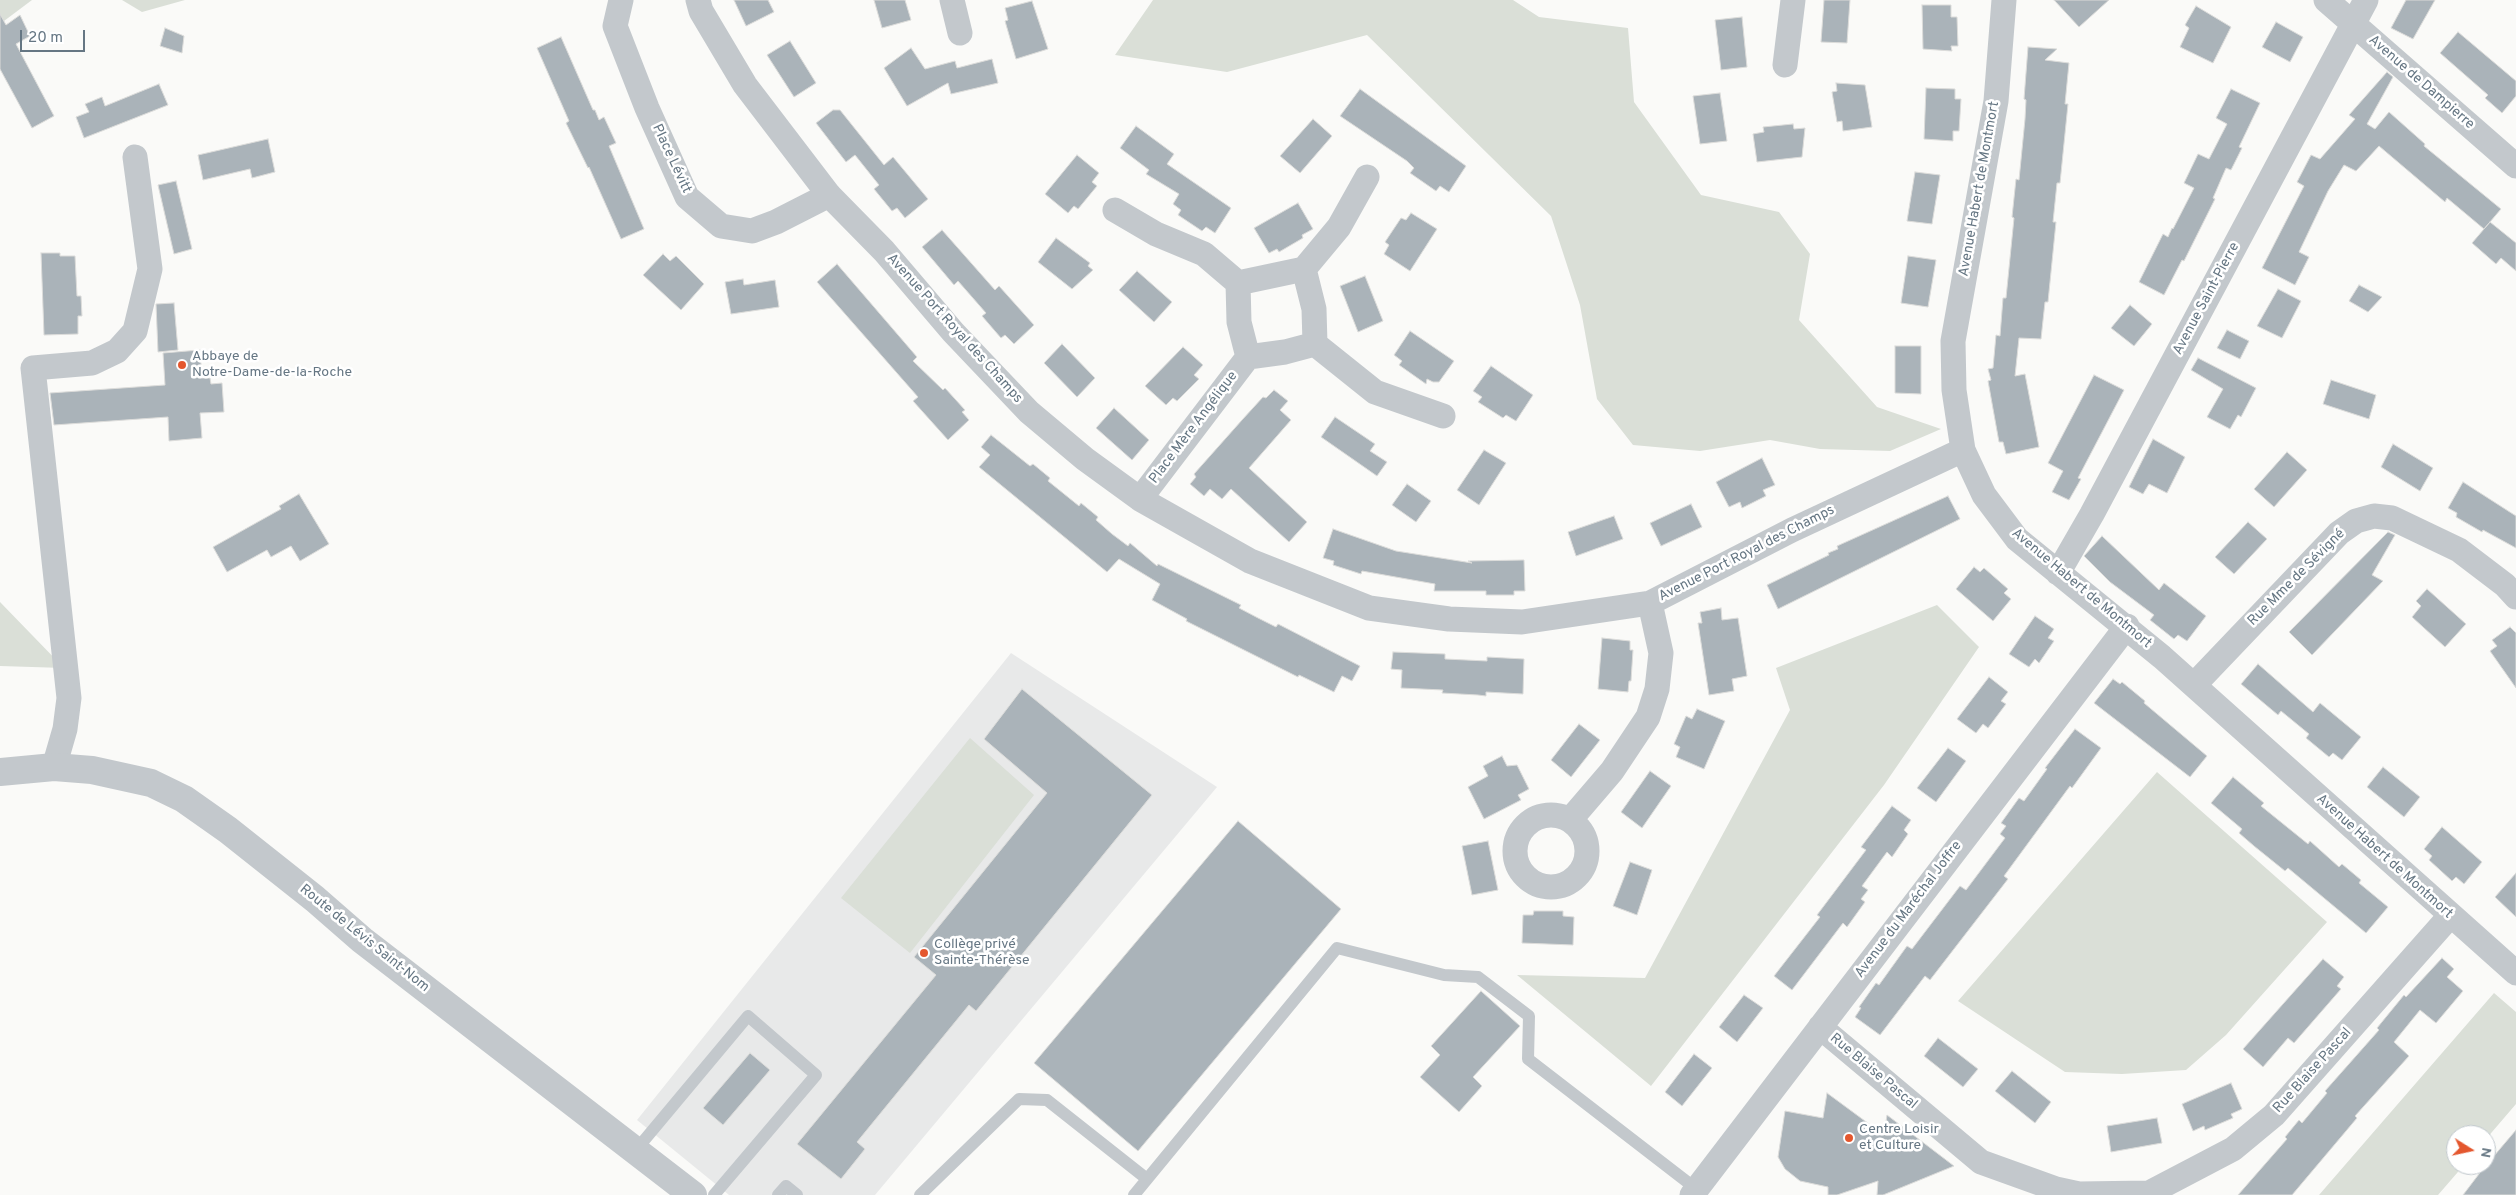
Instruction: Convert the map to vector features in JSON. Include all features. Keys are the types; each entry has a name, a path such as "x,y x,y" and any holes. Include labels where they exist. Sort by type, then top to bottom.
{"street":[{"name":"Place Lévitt","path":"621,0 615,26 647,108 687,197 721,226 752,231 776,222 829,195"},
{"name":"Avenue Port Royal des Champs","path":"698,0 701,10 745,86 829,195 884,251 953,332 1028,412 1085,459 1140,499 1250,561 1369,608 1448,619 1522,622 1650,603 1792,530 1963,450"},
{"path":"952,0 960,33"},
{"path":"1785,65 1793,0"},
{"name":"Avenue Habert de Montmort","path":"2004,0 1996,101 1953,341 1954,390 1963,450 1984,495 2017,539 2127,626 2516,973"},
{"name":"Avenue de Dampierre","path":"2326,0 2516,166"},
{"name":"Avenue Saint-Pierre","path":"2058,573 2092,514 2366,0"},
{"path":"54,767 66,729 69,698 33,368 92,362 117,351 135,331 150,269 135,157"},
{"path":"1238,282 1304,269 1339,228 1366,176"},
{"path":"1115,210 1156,234 1204,254 1238,282 1239,322 1248,357 1285,352 1315,344"},
{"path":"1304,269 1314,309 1315,344 1375,392 1443,416"},
{"name":"Place Mère Angélique","path":"1140,499 1248,357"},
{"name":"Rue Mme de Sévigné","path":"2194,685 2339,533 2356,521 2374,516 2392,518 2459,550 2505,585 2516,596"},
{"path":"1570,820 1612,771 1648,717 1658,689 1661,652 1650,603"},
{"name":"Avenue du Maréchal Joffre","path":"1697,1193 1820,1027 2127,626"},
{"name":"Route de Lévis Saint-Nom","path":"0,772 54,767 92,770 151,783 184,799 205,813 315,899 362,940 693,1195"},
{"name":"Rue Blaise Pascal","path":"1820,1027 1981,1162 2056,1192 2079,1194 2149,1194 2234,1149 2274,1115 2450,916"}],"lane":[{"path":"1134,1195 1337,948 1444,975 1478,977 1529,1016 1528,1059 1697,1193"},
{"path":"636,1150 748,1016 816,1075 714,1195"},
{"path":"920,1195 1019,1099 1047,1100 1146,1180"},
{"path":"778,1195 786,1186 797,1195"}],"shaded area":[{"path":"0,0 32,0 0,24"},
{"path":"122,0 185,0 142,12"},
{"path":"1153,0 1513,0 1539,17 1628,28 1634,102 1701,195 1779,212 1810,254 1799,320 1877,407 1941,429 1890,451 1820,449 1770,440 1700,451 1633,445 1597,399 1580,305 1551,216 1367,35 1227,72 1115,55"},
{"path":"0,602 64,668 0,666"},
{"path":"1937,605 1979,647 1884,785 1651,1086 1517,975 1645,978 1790,710 1776,668"},
{"name":"Collège privé Sainte-Thérèse","path":"1011,653 1217,787 875,1195 729,1195 637,1120"},
{"path":"970,738 1034,795 910,953 841,898"},
{"path":"2157,772 2327,922 2226,1035 2186,1070 2122,1074 2065,1072 1958,1001"},
{"path":"2494,993 2516,1012 2516,1104 2496,1127 2496,1125 2446,1125 2446,1175 2455,1175 2438,1195 2319,1195"}],"building":[{"path":"734,0 768,0 774,12 746,26"},
{"path":"874,0 905,0 911,20 882,28"},
{"path":"1824,0 1850,0 1847,43 1821,42"},
{"path":"2054,0 2109,0 2079,27"},
{"path":"2406,0 2435,0 2413,39 2391,28"},
{"path":"1032,1 1048,49 1016,59 1005,21 1008,20 1005,8"},
{"path":"1922,5 1951,5 1951,17 1957,17 1958,46 1951,46 1952,51 1923,49"},
{"path":"2196,6 2231,27 2213,63 2180,47 2189,28 2185,25"},
{"path":"0,14 6,25 20,15 30,36 16,44 54,116 32,128 0,69"},
{"path":"1742,17 1747,67 1721,70 1715,20"},
{"path":"2276,22 2303,37 2290,62 2262,47"},
{"path":"165,28 184,36 182,53 160,46"},
{"path":"2458,32 2516,81 2516,96 2502,113 2485,98 2488,95 2440,53"},
{"path":"561,37 593,110 595,110 599,120 604,117 616,143 609,146 644,229 621,239 589,167 566,123 569,121 537,48"},
{"path":"790,41 816,83 794,97 767,55"},
{"path":"2028,47 2057,49 2045,60 2069,63 2065,104 2068,104 2060,183 2057,183 2053,222 2056,222 2048,302 2045,302 2041,339 2019,338 2015,376 2025,374 2039,447 2006,454 2003,442 1999,442 1988,381 1991,380 1988,369 1993,368 1996,335 2000,336 2003,298 2006,298 2016,179 2019,180 2025,119 2026,100 2024,99"},
{"path":"911,48 925,69 955,61 957,68 992,59 998,83 951,94 948,83 907,106 884,68"},
{"path":"2387,72 2393,77 2367,124 2375,129 2389,112 2425,144 2424,146 2501,209 2484,229 2447,198 2445,202 2379,146 2356,171 2344,165 2328,191 2299,252 2309,257 2295,285 2262,268 2304,186 2297,182 2311,155 2320,159 2355,119 2349,115"},
{"path":"1836,83 1865,85 1872,127 1843,131 1842,121 1837,122 1832,92 1837,91"},
{"path":"159,84 168,105 84,138 76,117 89,112 85,104 102,97 105,106"},
{"path":"1926,88 1955,89 1955,99 1961,99 1959,131 1953,131 1953,141 1924,139"},
{"path":"1360,89 1466,166 1449,192 1440,186 1436,191 1410,173 1414,168 1407,161 1340,116"},
{"path":"2231,89 2260,103 2239,147 2242,148 2231,170 2226,168 2213,198 2215,199 2184,261 2182,260 2164,295 2139,282 2163,234 2168,237 2194,188 2184,183 2198,154 2209,159 2227,124 2216,118"},
{"path":"1720,93 1727,141 1700,144 1693,96"},
{"path":"833,110 840,110 884,165 893,157 928,199 905,218 897,208 892,211 874,189 879,185 855,155 846,162 816,123"},
{"path":"1313,119 1332,136 1300,173 1280,156"},
{"path":"1793,124 1794,129 1805,128 1802,157 1757,162 1753,134 1764,132 1763,127"},
{"path":"1136,126 1174,154 1167,164 1231,208 1215,233 1206,227 1202,231 1178,215 1181,210 1173,204 1179,194 1146,174 1149,170 1120,148"},
{"path":"268,139 275,172 252,178 250,169 203,180 198,155"},
{"path":"1077,155 1099,173 1092,182 1097,186 1078,209 1074,206 1068,213 1045,194"},
{"path":"1915,172 1940,175 1932,224 1907,221"},
{"path":"176,181 192,249 174,254 158,185"},
{"path":"1298,203 1313,229 1302,235 1303,238 1279,252 1277,249 1269,253 1254,228"},
{"path":"1411,213 1437,229 1410,271 1384,254 1389,245 1385,242 1401,218 1406,220"},
{"path":"2490,222 2516,243 2516,271 2501,258 2496,264 2472,243"},
{"path":"942,230 995,290 999,286 1034,325 1014,344 1005,335 1001,338 982,316 986,313 958,281 954,285 922,247"},
{"path":"1056,238 1090,263 1088,266 1093,270 1072,289 1038,262"},
{"path":"41,253 60,253 60,256 75,256 77,296 81,296 82,316 78,316 78,334 44,335"},
{"path":"663,254 670,261 676,256 704,284 681,310 643,275"},
{"path":"1908,256 1936,260 1928,307 1901,303"},
{"path":"837,264 917,357 913,361 943,390 945,388 965,410 962,412 969,420 948,440 913,401 918,397 817,282"},
{"path":"1137,271 1172,302 1154,322 1119,290"},
{"path":"1365,276 1383,321 1358,332 1340,286"},
{"path":"743,279 744,285 775,280 779,307 731,314 725,282"},
{"path":"2359,285 2382,297 2368,312 2349,301"},
{"path":"2278,289 2301,301 2282,338 2257,326"},
{"path":"174,303 178,350 158,352 156,304"},
{"path":"2130,305 2152,324 2134,346 2111,328"},
{"path":"2227,330 2249,341 2240,359 2217,348"},
{"path":"1410,331 1454,361 1439,382 1427,379 1426,384 1399,365 1402,361 1394,355"},
{"path":"1062,344 1095,378 1077,397 1044,363"},
{"path":"1895,346 1921,346 1921,394 1895,393"},
{"path":"1183,347 1203,365 1194,375 1199,379 1177,401 1173,398 1166,405 1145,386"},
{"name":"Abbaye de Notre-Dame-de-la-Roche","path":"200,350 202,378 210,378 211,384 222,383 224,412 200,413 202,438 169,441 168,417 54,425 50,393 165,385 163,353"},
{"path":"2198,358 2256,388 2241,417 2238,415 2230,429 2207,417 2223,389 2191,370"},
{"path":"1491,366 1533,395 1516,421 1506,415 1503,418 1478,402 1482,397 1473,391"},
{"path":"2094,375 2124,390 2078,478 2081,479 2069,500 2052,492 2063,471 2048,463"},
{"path":"2331,380 2376,395 2369,419 2323,404"},
{"path":"1274,390 1288,401 1280,410 1291,420 1249,468 1307,522 1289,542 1231,489 1222,499 1210,489 1204,496 1190,484 1196,477 1194,474 1242,420 1263,397 1266,398"},
{"path":"1114,408 1149,440 1132,460 1096,428"},
{"path":"1335,417 1375,444 1370,451 1387,462 1377,476 1321,437"},
{"path":"991,435 1030,466 1033,464 1050,478 1048,481 1079,506 1081,503 1098,517 1096,520 1112,534 1128,546 1130,543 1157,566 1158,564 1241,605 1239,608 1258,618 1276,627 1278,624 1360,666 1352,681 1342,676 1334,692 1299,675 1298,677 1186,621 1187,619 1152,600 1160,584 1119,559 1107,572 979,467 990,455 981,447"},
{"path":"2153,439 2185,457 2167,493 2149,484 2143,494 2129,487"},
{"path":"2393,444 2433,468 2420,491 2381,467"},
{"path":"1484,450 1506,463 1479,505 1457,490"},
{"path":"2287,452 2307,470 2274,507 2254,489"},
{"path":"1762,458 1775,485 1763,490 1766,496 1742,508 1740,502 1729,507 1716,482"},
{"path":"2463,482 2516,516 2516,548 2456,517 2457,513 2448,508"},
{"path":"1407,484 1431,501 1416,522 1392,505"},
{"path":"299,494 329,544 300,561 291,546 271,557 267,550 227,572 213,547 281,509 279,506"},
{"path":"1948,496 1960,519 1778,609 1767,585 1829,555 1828,553 1838,549 1837,546"},
{"path":"1691,504 1702,527 1661,546 1650,523"},
{"path":"1614,516 1623,539 1576,556 1568,532"},
{"path":"2248,522 2267,539 2234,574 2215,557"},
{"path":"1333,529 1396,551 1472,563 1468,561 1524,560 1525,591 1514,591 1514,595 1486,595 1486,591 1434,591 1435,584 1362,571 1361,574 1333,565 1334,561 1323,558"},
{"path":"2388,532 2395,535 2372,575 2383,581 2312,655 2289,632"},
{"path":"2102,536 2159,590 2164,583 2206,616 2187,641 2178,635 2174,639 2150,620 2154,615 2110,582 2084,556"},
{"path":"1974,567 1980,572 1984,568 2008,589 2004,593 2011,599 1993,621 1956,589"},
{"path":"2427,589 2466,624 2445,647 2412,617 2421,606 2416,601"},
{"path":"1721,608 1722,620 1738,618 1747,676 1732,679 1734,691 1709,695 1698,623 1702,623 1700,612"},
{"path":"2035,616 2054,629 2048,638 2054,641 2039,663 2035,659 2029,667 2009,654"},
{"path":"2510,627 2516,633 2516,688 2490,651 2497,646 2492,640"},
{"path":"1602,638 1630,641 1630,650 1633,650 1631,681 1629,681 1628,692 1598,689"},
{"path":"1393,652 1445,654 1445,659 1487,661 1487,657 1524,659 1523,694 1486,692 1486,696 1442,693 1443,690 1401,688 1402,670 1391,669"},
{"path":"2258,664 2313,712 2320,703 2361,737 2342,760 2333,753 2329,757 2306,738 2309,734 2281,711 2278,715 2241,684"},
{"path":"1989,677 2008,692 2001,701 2006,704 1988,728 1983,724 1976,733 1957,719"},
{"path":"2113,679 2120,684 2122,682 2207,756 2190,777 2094,703"},
{"path":"1022,689 1152,795 976,1011 969,1005 857,1142 865,1149 841,1179 797,1144 936,975 914,957 1047,793 984,739"},
{"path":"1697,709 1725,721 1704,769 1676,757 1680,747 1674,744 1686,716 1692,719"},
{"path":"1579,724 1600,740 1571,777 1551,760"},
{"path":"2075,729 2101,748 2072,788 2070,786 2004,876 2008,879 1930,980 1925,976 1880,1035 1855,1017 1861,1008 1859,1007 1876,983 1879,985 1907,946 1912,949 1960,886 1966,890 2005,838 2000,834 2006,826 2001,823 2019,798 2024,801 2047,769 2045,768"},
{"path":"1948,748 1966,761 1936,802 1917,788"},
{"path":"1502,756 1507,766 1517,765 1529,789 1518,795 1521,800 1484,819 1468,787 1488,776 1483,766"},
{"path":"2383,767 2420,797 2404,817 2367,787"},
{"path":"1650,771 1671,786 1642,828 1621,812"},
{"path":"2233,777 2264,803 2261,806 2308,844 2310,841 2339,867 2342,864 2361,880 2359,883 2388,907 2366,933 2288,868 2285,871 2254,846 2239,833 2242,829 2211,803"},
{"path":"1892,806 1911,820 1904,830 1908,834 1892,857 1887,852 1862,886 1868,890 1861,899 1865,902 1847,927 1843,923 1792,990 1774,976 1820,917 1817,915 1866,850 1861,847"},
{"path":"1238,821 1341,909 1138,1151 1034,1063"},
{"path":"2442,827 2482,862 2464,884 2456,877 2452,881 2429,860 2432,856 2424,849"},
{"path":"1488,841 1498,890 1472,895 1462,846"},
{"path":"1630,862 1652,870 1637,915 1613,906"},
{"path":"2516,873 2516,917 2495,897"},
{"path":"1534,911 1563,911 1563,916 1574,917 1573,945 1522,943 1523,915 1533,915"},
{"path":"2442,958 2454,969 2447,977 2463,991 2436,1023 2420,1010 2394,1042 2409,1056 2355,1116 2357,1118 2292,1195 2238,1195 2287,1139 2285,1137 2299,1120 2302,1123 2327,1093 2325,1091 2379,1030 2377,1028 2404,995 2406,997"},
{"path":"2323,959 2344,977 2337,986 2341,989 2294,1043 2288,1038 2263,1067 2243,1049"},
{"path":"1481,991 1520,1026 1473,1077 1482,1086 1459,1112 1420,1077 1440,1055 1431,1046"},
{"path":"1744,995 1763,1008 1737,1042 1719,1027"},
{"path":"1938,1038 1978,1069 1963,1087 1924,1056"},
{"path":"750,1053 770,1070 723,1125 703,1108"},
{"path":"1694,1054 1712,1068 1682,1106 1665,1092"},
{"path":"2012,1071 2051,1102 2035,1123 1995,1091"},
{"path":"2231,1083 2242,1109 2231,1114 2233,1118 2205,1130 2204,1126 2193,1131 2182,1104"},
{"name":"Centre Loisir et Culture","path":"1827,1093 1884,1135 1887,1115 1954,1166 1883,1195 1877,1195 1878,1181 1837,1195 1828,1195 1828,1187 1800,1181 1785,1169 1778,1157 1785,1111 1823,1118"},
{"path":"2157,1118 2162,1143 2111,1152 2107,1126"},
{"path":"2516,1130 2516,1195 2463,1195 2478,1175 2496,1175 2496,1154"}],"place":[{"name":"Abbaye de Notre-Dame-de-la-Roche","path":"182,365"},
{"name":"Collège privé Sainte-Thérèse","path":"924,953"},
{"name":"Centre Loisir et Culture","path":"1849,1138"}]}
